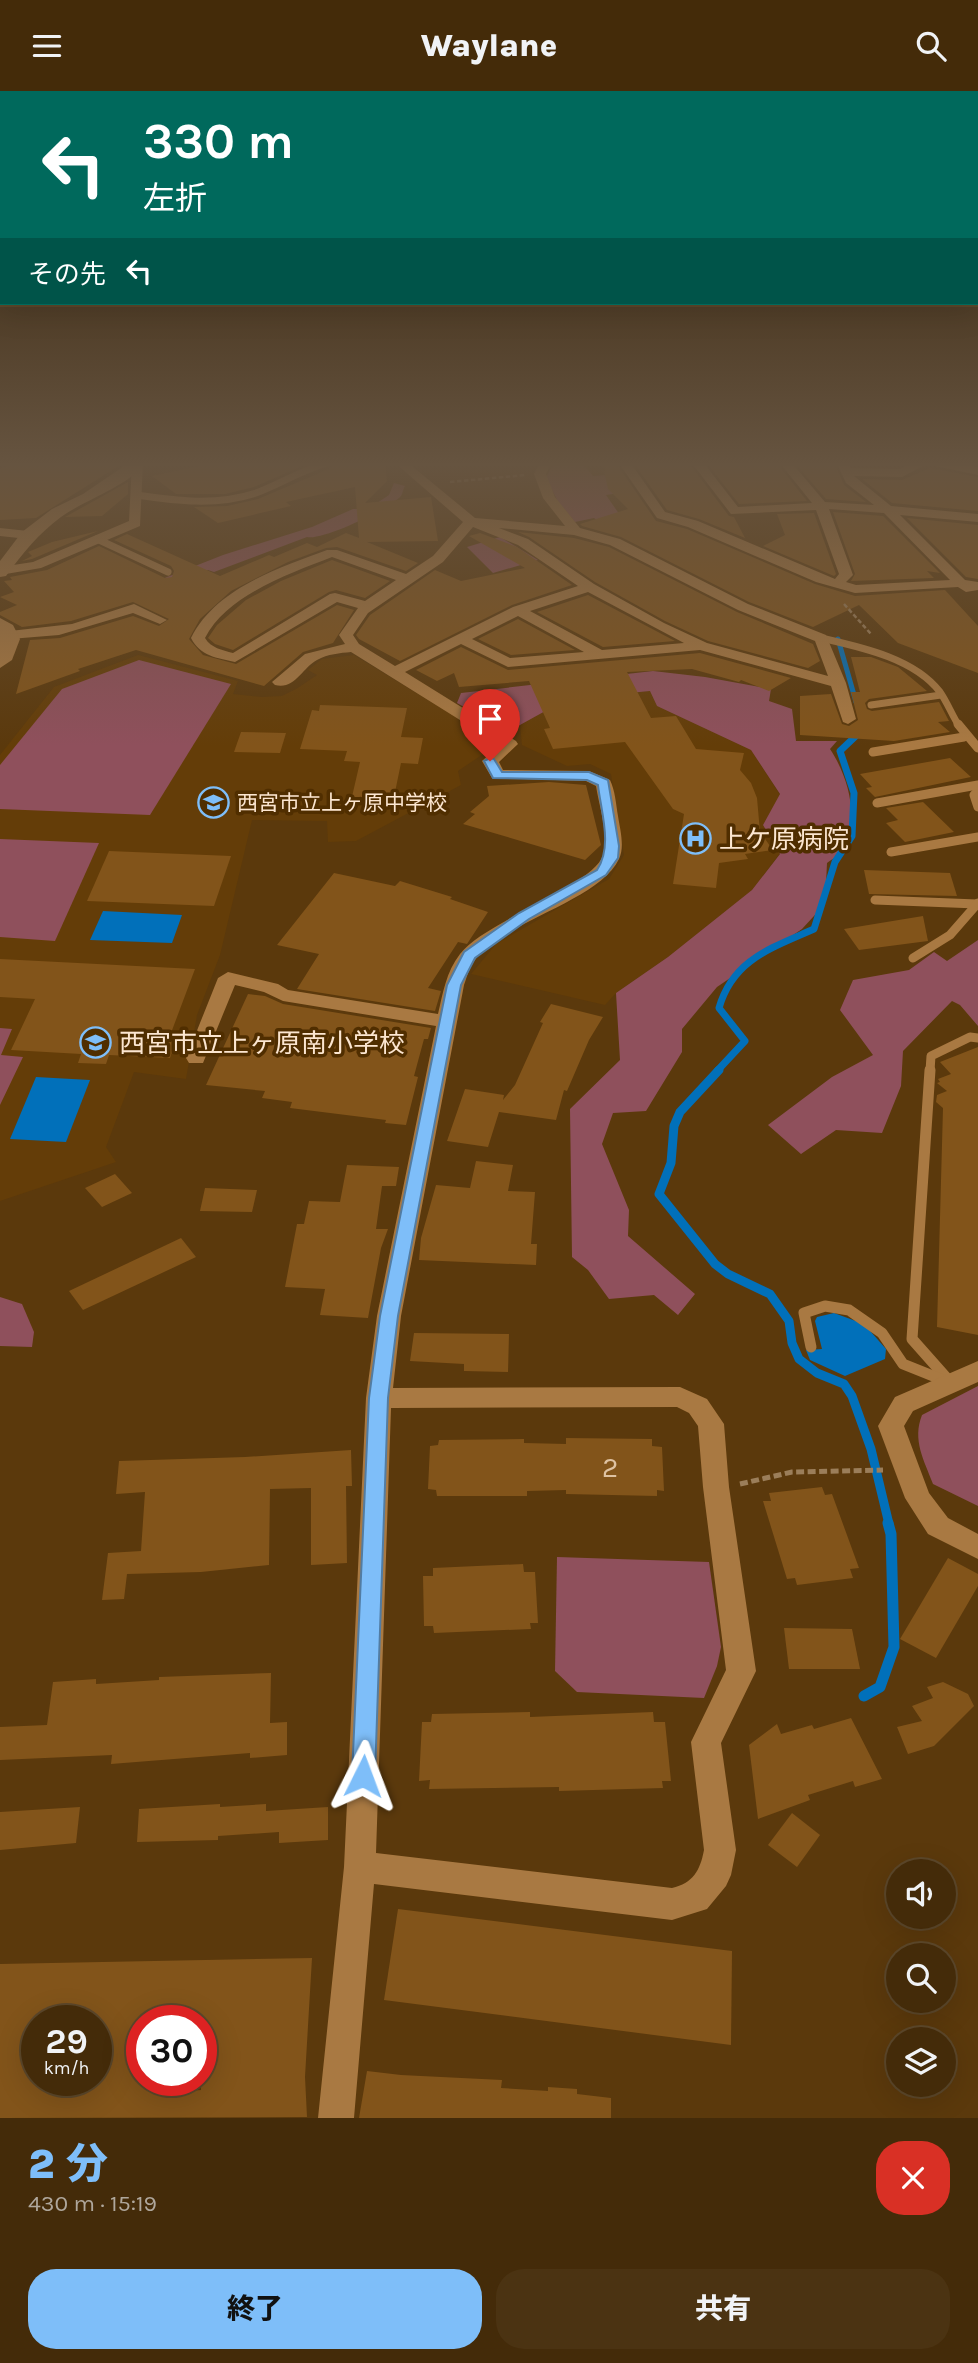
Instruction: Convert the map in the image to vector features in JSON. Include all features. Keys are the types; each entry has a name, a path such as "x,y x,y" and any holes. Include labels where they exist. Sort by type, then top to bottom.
{"street":[{"path":"0,571 11,557"},
{"path":"0,571 36,565 56,557"},
{"path":"323,557 246,589 202,629 198,638 201,645 211,652 235,658 335,597 368,606"},
{"path":"342,557 406,579"},
{"path":"336,2118 359,1867 379,1398 389,1316 454,985 469,955 524,916 601,873 612,858 613,846 604,783 589,776 498,775 490,761 510,744 354,647 346,635 352,622 368,606 440,557"},
{"path":"544,557 589,587 659,626 702,646 838,683"},
{"path":"644,557 743,607 821,638 848,719"},
{"path":"769,557 821,579 855,589 961,583 978,586"},
{"path":"838,583 846,575 839,557"},
{"path":"935,557 978,599"},
{"path":"396,671 518,610 589,587"},
{"path":"0,662 9,648 5,629 56,633 134,608 160,620"},
{"path":"518,610 600,655"},
{"path":"460,638 508,663 702,646"},
{"path":"280,682 297,674 305,661 318,655 354,647"},
{"path":"196,1058 228,978 271,988 283,995 447,1022"},
{"path":"978,1371 904,1404 891,1426 918,1498 938,1526 978,1547"},
{"path":"359,1867 672,1904 696,1898 715,1875 720,1850 706,1742 740,1671 716,1487 711,1424 698,1406 680,1397 379,1398"}],"lane":[{"path":"135,557 168,572"},
{"path":"821,638 895,660 923,677 938,689 964,737 978,748"},
{"path":"871,705 941,695"},
{"path":"873,752 964,737"},
{"path":"877,803 978,785"},
{"path":"978,791 974,795 978,807"},
{"path":"891,852 978,837"},
{"path":"875,900 978,904"},
{"path":"913,958 934,947 968,919 978,904"},
{"path":"951,1383 912,1339 931,1056 970,1037 978,1038"},
{"path":"811,1346 804,1313 826,1305 865,1315 900,1355 903,1364 951,1383"}],"path":[{"path":"821,579 895,660"},
{"path":"716,1487 729,1487 792,1472 885,1470"}],"shaded area":[{"path":"219,557 255,557 214,572 208,570 165,583 152,583"},
{"path":"477,557 532,557 538,560 493,573"},
{"name":"西宮市立上ヶ原中学校","path":"138,655 238,681 233,694 262,697 282,696 296,689 317,675 308,670 322,659 354,655 495,741 495,746 458,771 461,785 356,841 328,842 327,821 252,820 220,955 197,1015 186,1079 134,1072 106,1147 116,1162 0,1201 0,755 54,687"},
{"path":"139,660 231,684 150,815 0,809 0,765 62,689"},
{"path":"653,671 771,689 769,701 792,709 796,741 837,741 830,749 847,784 851,811 849,837 844,849 827,863 825,904 802,929 717,987 682,1029 682,1052 646,1111 613,1113 602,1144 629,1210 628,1236 695,1294 678,1315 654,1295 609,1299 588,1270 572,1257 570,1109 620,1060 616,993 668,957 752,890 780,854 763,825 780,794 751,750 657,706 650,691 567,699 520,725 501,728 457,703 461,693"},
{"name":"上ケ原病院","path":"650,691 657,706 751,750 780,795 763,825 780,853 752,890 668,957 616,993 605,1005 471,974 496,944 609,879 624,855 611,774 590,764 567,766 522,745 520,725 567,699"},
{"path":"0,839 99,843 55,941 0,937"},
{"path":"978,940 978,1026 960,1005 952,1001 903,1051 901,1086 882,1133 836,1130 801,1154 768,1125 832,1077 873,1055 840,1010 853,980 909,970 934,952 947,961"},
{"path":"0,1028 12,1029 1,1055 23,1057 0,1105"},
{"path":"0,1297 22,1304 34,1332 32,1347 0,1346"},
{"path":"978,1386 978,1506 933,1484 920,1450 918,1433 922,1415"},
{"path":"557,1557 709,1562 721,1647 717,1666 704,1698 577,1692 555,1671"}],"water":[{"path":"103,911 182,915 172,943 90,940"},
{"path":"36,1077 90,1080 66,1142 10,1139"},
{"path":"834,1313 864,1324 886,1349 885,1359 845,1376 810,1360 806,1350 822,1349 815,1321 817,1317"}],"building":[{"path":"76,557 121,557 165,578 172,577 174,571 171,566 150,557 177,557 220,576 265,557 303,557 231,591 200,619 189,639 203,655 236,664 337,605 354,610 333,643 303,652 264,686 136,650 78,669 80,671 16,694 30,640 60,638 133,616 159,626 169,619 133,602 71,621 22,627 0,615 0,612 17,605 0,597 14,592 4,581 12,580 10,577 47,570"},
{"path":"365,557 402,557 418,563 406,571"},
{"path":"505,557 531,557 572,585 512,605 400,661 356,635 370,615 435,570 461,581 525,568"},
{"path":"558,557 628,557 737,612 813,644 820,661 808,668 708,641 665,621 595,582"},
{"path":"660,557 751,557 815,584 855,596 945,590 978,626 978,673 898,643 859,605 813,627 749,602"},
{"path":"788,557 830,557 836,574 834,576"},
{"path":"849,557 924,557 940,573 927,571 934,578 851,581 855,574"},
{"path":"946,557 978,557 978,579 966,577"},
{"path":"332,560 390,581 365,598 336,590 329,592 233,650 215,644 208,638 217,625 246,600 281,581"},
{"path":"588,595 675,641 603,647 537,612"},
{"path":"518,619 575,650 511,655 478,639"},
{"path":"461,647 508,670 700,653 791,678 769,691 741,680 739,682 692,669 627,672 651,718 676,716 696,749 744,753 740,770 751,783 757,798 760,832 773,850 745,854 748,859 719,863 716,888 673,884 684,814 673,809 625,742 553,749 544,729 550,728 529,681 459,687 454,673 437,681 416,670"},
{"path":"851,657 871,657 898,667 927,691 869,699 865,703 867,709 872,711 939,702 949,721 938,722 950,732 894,741 800,735 800,696 831,694 842,724 849,726 858,720 851,692 860,692"},
{"path":"320,705 407,708 401,737 423,738 418,764 401,763 394,797 391,797 390,803 351,801 360,762 344,761 347,751 300,749 312,710 319,711"},
{"path":"241,732 286,733 280,753 234,752"},
{"path":"950,758 971,777 875,797 866,788 872,787 860,774"},
{"path":"549,782 586,785 601,845 585,860 463,824 475,814 470,812 489,796 487,786"},
{"path":"923,802 954,832 905,842 886,823 898,820 886,808"},
{"path":"109,851 231,856 214,906 87,901"},
{"path":"864,870 950,873 957,896 869,894"},
{"path":"334,873 395,886 400,881 452,897 450,899 488,912 467,944 458,942 428,988 441,991 435,1011 297,989 319,954 277,945"},
{"path":"923,916 928,941 859,950 844,929"},
{"path":"0,959 195,969 171,1033 178,1033 170,1058 109,1055 106,1064 78,1063 81,1054 11,1050 35,999 0,997"},
{"path":"248,994 265,996 283,1004 431,1028 428,1039 424,1039 414,1076 418,1077 406,1125 290,1108 292,1102 262,1098 265,1091 206,1085"},
{"path":"551,1004 603,1017 589,1040 567,1091 564,1090 556,1120 499,1112 488,1147 447,1141 465,1089 504,1095 503,1100 515,1085 543,1023 540,1022"},
{"path":"978,1047 978,1335 937,1327 943,1108 936,1102 937,1095 947,1091 937,1083 940,1082 938,1079 951,1074 940,1062"},
{"path":"476,1161 513,1165 508,1191 535,1192 531,1244 537,1244 536,1265 419,1260 421,1238 436,1185 470,1188"},
{"path":"347,1165 399,1167 396,1186 382,1186 376,1229 388,1229 381,1248 368,1318 320,1315 325,1289 285,1287 297,1224 304,1224 309,1201 340,1202"},
{"path":"115,1174 132,1193 102,1207 85,1188"},
{"path":"205,1188 257,1190 252,1212 200,1211"},
{"path":"181,1238 196,1257 83,1310 69,1291"},
{"path":"414,1333 509,1334 508,1372 464,1371 464,1364 410,1361"},
{"path":"566,1438 652,1439 652,1446 662,1447 664,1491 657,1490 657,1496 566,1494 566,1490 527,1491 527,1496 437,1496 436,1490 428,1489 430,1446 438,1445 439,1440 524,1439 524,1443 566,1444"},
{"path":"351,1450 352,1486 346,1486 347,1563 311,1565 311,1488 270,1489 269,1565 201,1572 127,1574 124,1599 102,1600 108,1553 141,1551 145,1492 116,1494 119,1461"},
{"path":"822,1487 825,1495 832,1494 859,1568 850,1569 853,1578 797,1585 795,1578 787,1579 763,1501 771,1501 769,1493"},
{"path":"948,1558 978,1574 978,1586 936,1658 900,1639"},
{"path":"523,1564 524,1572 535,1572 538,1623 530,1623 531,1629 434,1633 433,1626 424,1626 423,1576 433,1576 433,1568"},
{"path":"784,1628 852,1629 860,1669 789,1669"},
{"path":"271,1673 270,1723 287,1722 287,1755 250,1758 250,1753 111,1764 112,1755 0,1760 0,1727 47,1725 53,1682 96,1679 96,1684 159,1680 159,1677"},
{"path":"943,1682 968,1694 974,1706 934,1746 908,1754 897,1727 922,1721 912,1706 933,1698 927,1687"},
{"path":"530,1712 530,1717 653,1712 654,1722 665,1722 671,1781 662,1781 663,1788 559,1791 559,1787 429,1789 430,1780 419,1781 422,1722 431,1722 432,1714"},
{"path":"851,1718 882,1779 855,1787 853,1781 808,1795 810,1800 758,1819 749,1745 777,1724 781,1734 812,1725 814,1729"},
{"path":"220,1804 220,1807 266,1804 266,1811 328,1807 328,1840 279,1843 279,1832 218,1836 218,1840 137,1842 139,1809"},
{"path":"80,1807 76,1843 0,1850 0,1812"},
{"path":"792,1813 820,1835 797,1867 768,1845"},
{"path":"398,1909 732,1951 731,2045 384,2000"},
{"path":"312,1958 305,2077 307,2117 0,2118 0,1964"},
{"path":"367,2071 502,2080 501,2088 548,2091 548,2087 577,2089 577,2094 611,2098 611,2118 359,2118"}],"waterway":[{"path":"838,639 856,702"},
{"path":"717,1071 745,1041 719,1008 725,991 744,966 756,957 814,929 835,862 852,836 854,793 840,751 860,732"},
{"path":"719,1070 680,1112 674,1126 671,1163 659,1194 715,1264 728,1274 770,1294 789,1321 792,1343 799,1359 817,1373 844,1384 852,1396 871,1449 889,1524"},
{"path":"864,1696 880,1687 894,1647 891,1534 888,1523"}],"place":[{"name":"西宮市立上ヶ原中学校","path":"214,803"},
{"name":"上ケ原病院","path":"696,839"},
{"name":"西宮市立上ヶ原南小学校","path":"96,1043"}],"route":[{"path":"363,1776 379,1398 389,1316 454,985 469,955 524,916 601,873 612,858 613,846 604,783 589,776 498,775 490,761"}]}
